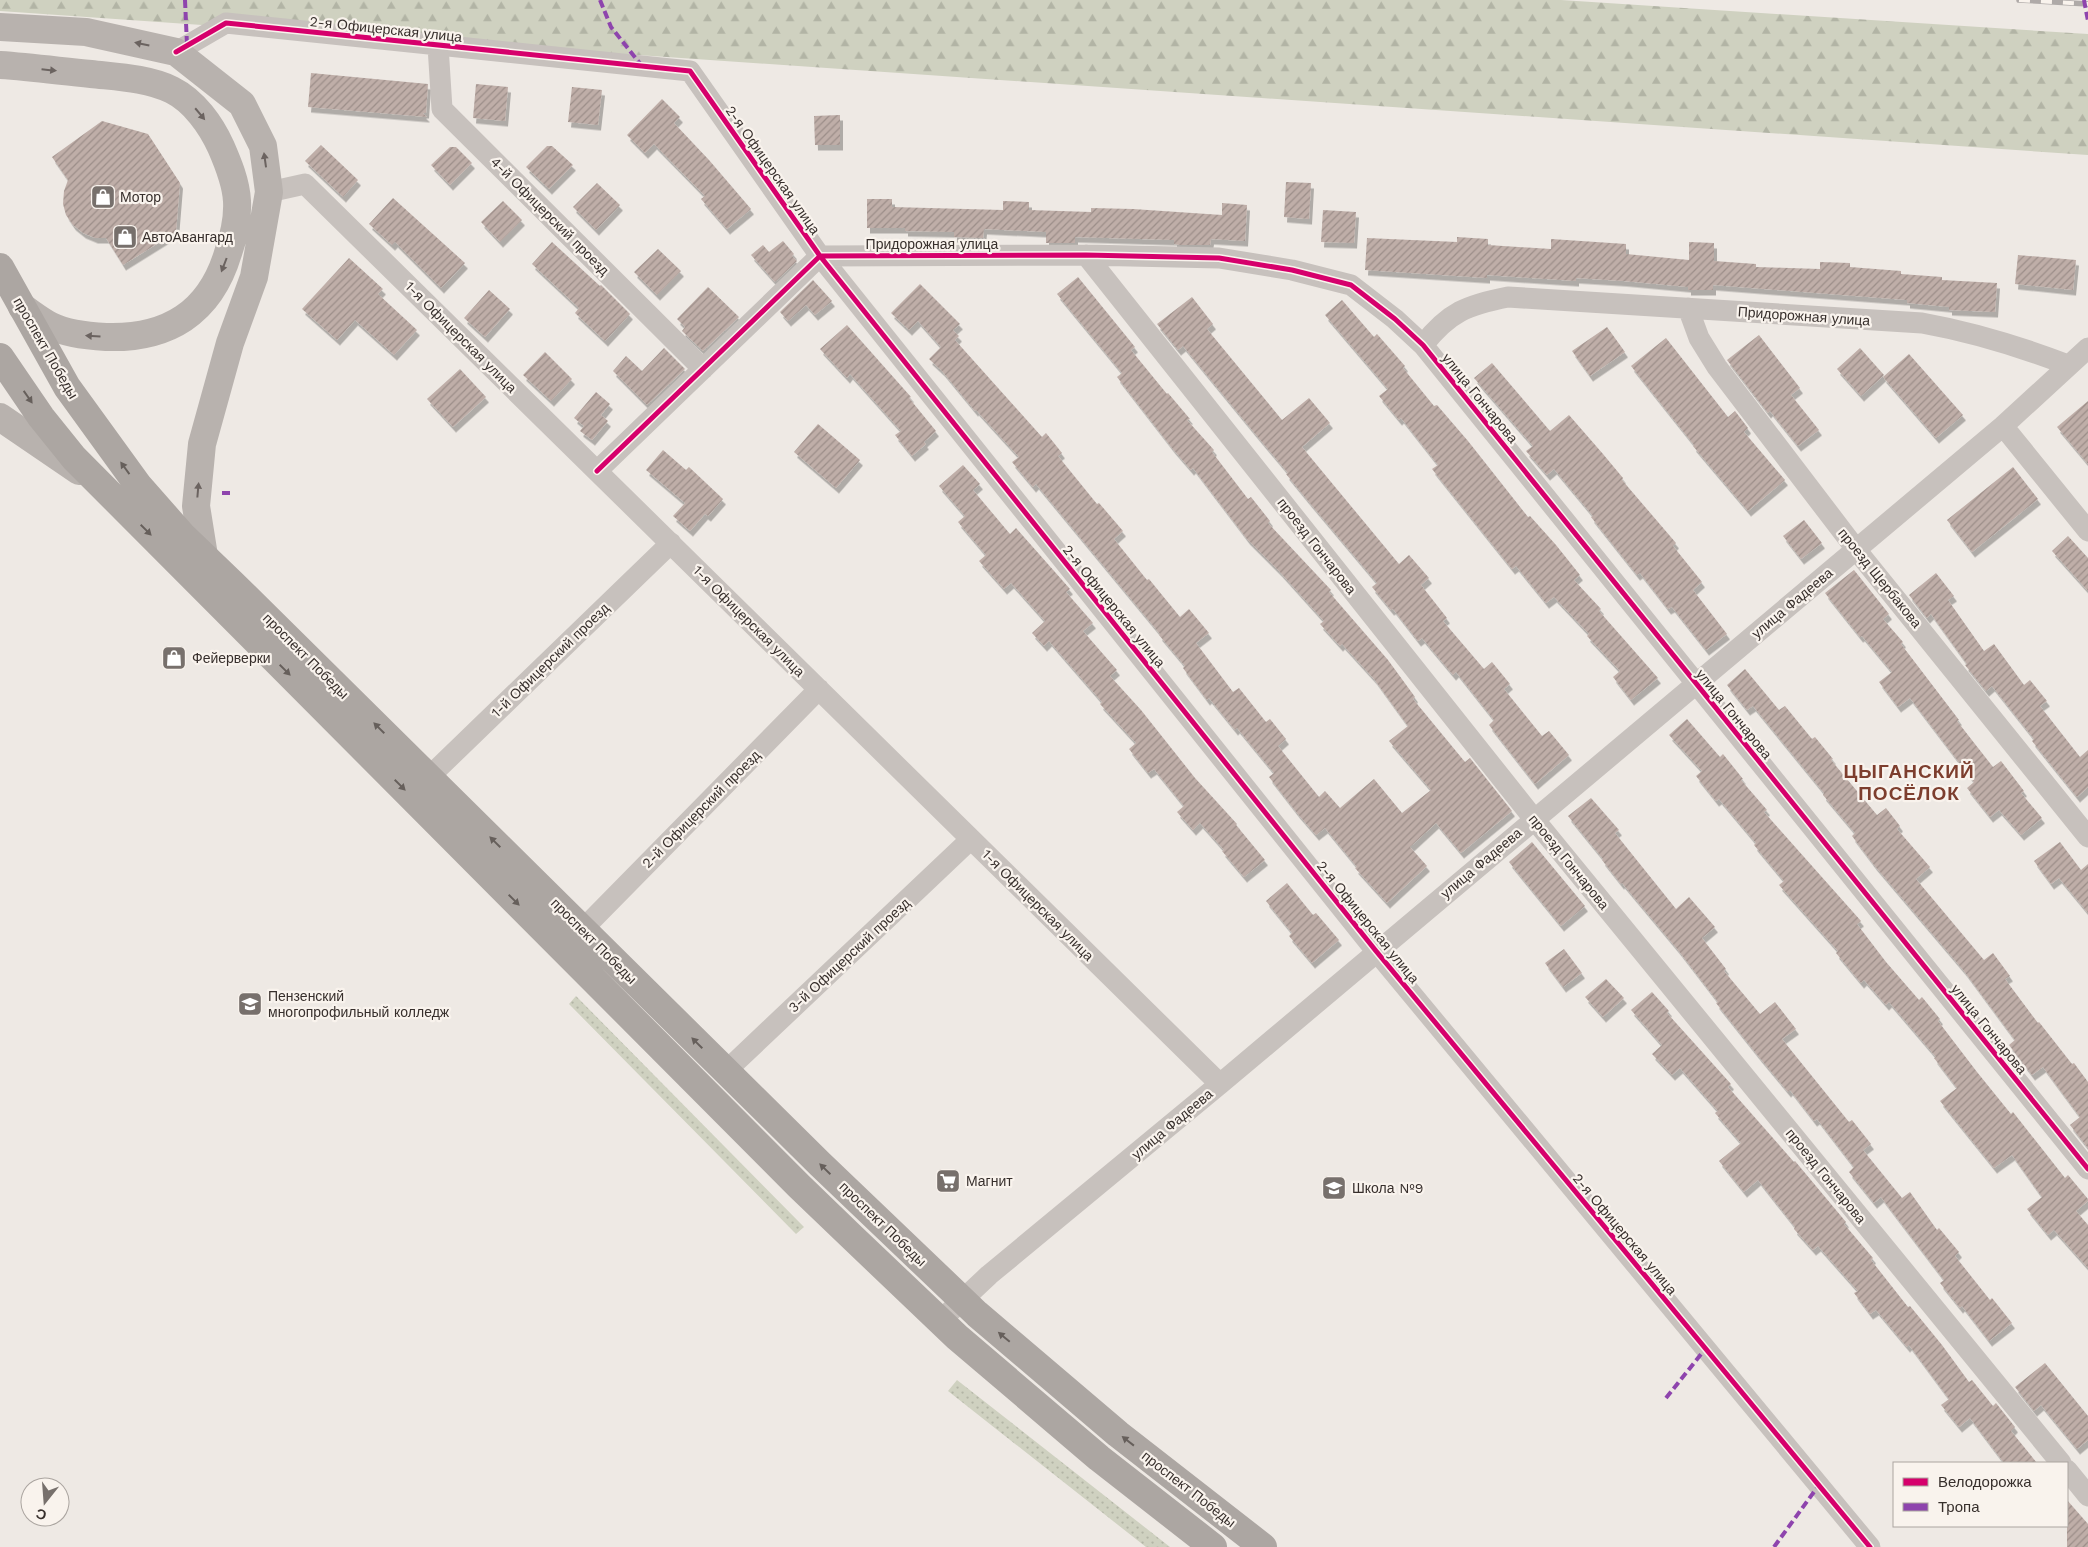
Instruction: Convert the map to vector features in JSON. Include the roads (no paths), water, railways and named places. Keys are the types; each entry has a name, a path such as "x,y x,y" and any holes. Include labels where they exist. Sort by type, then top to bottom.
{"main road":[{"path":"0,27 86,32 176,52 242,104 263,146 269,192 254,277 230,343 202,444 196,506 204,556"},
{"path":"0,65 123,78 150,83 173,91 199,111 216,135 229,166 237,200 235,231 224,267 209,297 182,321 151,334 116,337 86,336 51,326 22,307"},
{"name":"проспект Победы","path":"0,267 67,387 132,478 182,535 726,1071 962,1299 1118,1434 1263,1547"},
{"name":"проспект Победы","path":"0,357 41,417 74,458 799,1186 940,1321 1099,1458 1213,1547"},
{"path":"0,417 52,451 111,495"}],"street":[{"name":"2-я Офицерская улица","path":"176,52 226,23 690,71 820,256 1376,951 1870,1547"},
{"name":"4-й Офицерский проезд","path":"438,46 442,108 703,369"},
{"name":"1-я Офицерская улица","path":"269,192 305,184 1220,1084"},
{"name":"Придорожная улица","path":"820,256 1086,255 1219,258 1292,270 1351,284"},
{"name":"проезд Гончарова","path":"1086,255 1534,819 2060,1462"},
{"path":"597,471 820,256"},
{"name":"улица Гончарова","path":"1351,284 1396,319 1423,345 2088,1169"},
{"name":"Придорожная улица","path":"1423,345 1438,326 1455,313 1481,302 1508,297 1922,323 1954,328 2068,365"},
{"name":"проезд Щербакова","path":"1688,308 1699,338 1717,367 1856,549 2088,837"},
{"path":"2068,365 2088,348"},
{"name":"улица Фадеева","path":"940,1321 962,1299 2003,426 2068,365"},
{"path":"2003,426 2088,531"},
{"name":"1-й Офицерский проезд","path":"429,777 671,543"},
{"name":"2-й Офицерский проезд","path":"583,929 819,689"},
{"name":"3-й Офицерский проезд","path":"726,1071 971,839"},
{"path":"2068,1471 2088,1496"}],"railway":[{"path":"2019,0 2088,4"}],"place":[{"name":"Мотор","path":"103,197"},
{"name":"АвтоАвангард","path":"125,237"},
{"name":"Фейерверки","path":"174,658"},
{"name":"Пензенский многопрофильный колледж","path":"250,1004"},
{"name":"Магнит","path":"948,1181"},
{"name":"Школа №9","path":"1334,1188"}],"district":[{"name":"ЦЫГАНСКИЙ ПОСЁЛОК","path":"1909,782"}]}
